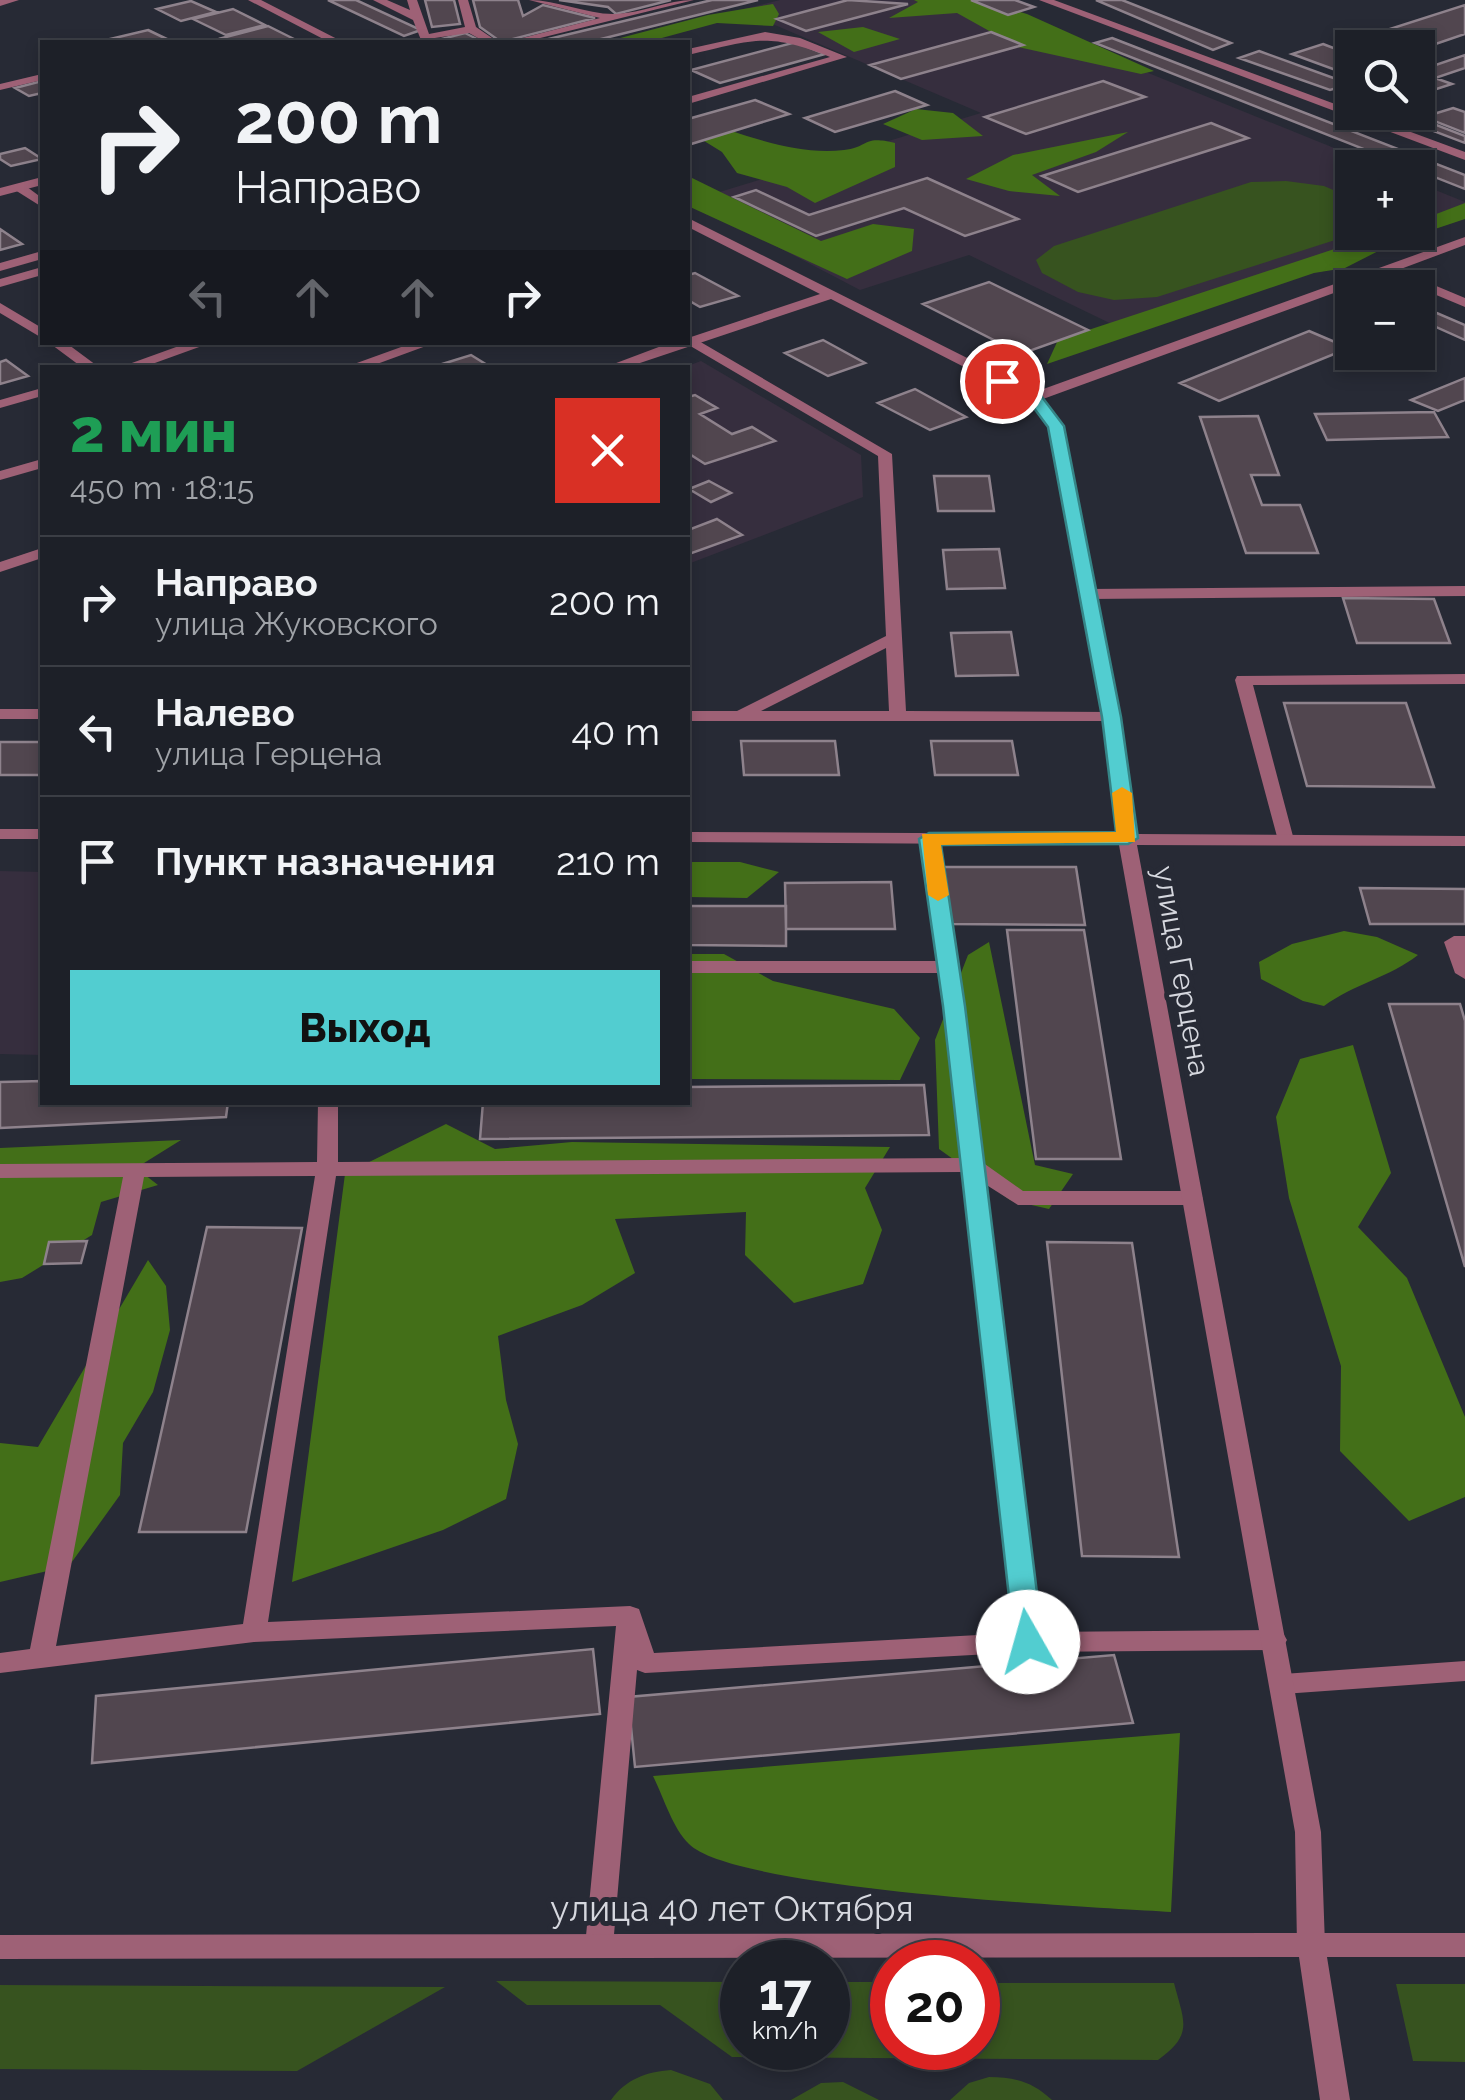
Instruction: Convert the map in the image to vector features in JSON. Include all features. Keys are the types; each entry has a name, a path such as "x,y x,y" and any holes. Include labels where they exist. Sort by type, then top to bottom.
{"street":[{"path":"0,3 14,0"},
{"path":"254,0 333,40"},
{"path":"378,0 418,18"},
{"path":"412,0 425,38 471,29"},
{"path":"463,0 471,29 489,40"},
{"path":"534,0 614,18"},
{"path":"520,40 689,0"},
{"path":"1044,0 1465,156"},
{"path":"690,51 757,33 784,33 841,56 690,100"},
{"path":"0,87 40,77"},
{"path":"690,84 700,91 690,100"},
{"path":"0,192 40,182"},
{"path":"19,187 40,202"},
{"path":"690,223 1034,396 1465,240"},
{"path":"0,267 40,256"},
{"path":"1386,269 1465,303"},
{"path":"0,283 40,273"},
{"path":"690,340 832,296"},
{"path":"0,307 40,333"},
{"path":"690,342 885,454 898,716"},
{"path":"59,345 89,365"},
{"path":"133,365 197,345"},
{"path":"359,365 421,345"},
{"path":"619,365 676,345"},
{"path":"0,404 40,393"},
{"name":"улица Герцена","path":"1034,396 1056,426 1112,717 1128,838 1283,1684 1308,1832 1311,1945 1335,2100"},
{"path":"0,476 40,464"},
{"path":"0,567 40,554"},
{"path":"1088,594 1465,591"},
{"path":"738,716 894,638"},
{"path":"1285,840 1243,680 1465,678"},
{"path":"0,714 40,714"},
{"path":"690,716 1112,717"},
{"path":"0,834 40,834"},
{"path":"690,838 1465,841"},
{"path":"929,839 949,967 1028,1642"},
{"path":"1465,942 1454,942 1465,974"},
{"path":"690,967 949,967"},
{"path":"254,1632 327,1166 328,1105"},
{"path":"0,1170 973,1165 1018,1198 1192,1198"},
{"path":"41,1656 135,1168"},
{"path":"630,1616 645,1663 1028,1642 1274,1640"},
{"path":"0,1663 254,1632 630,1616"},
{"path":"599,1946 630,1616"},
{"path":"1283,1684 1465,1671"},
{"name":"улица 40 лет Октября","path":"0,1947 1465,1945"}],"shaded area":[{"path":"780,0 968,0 1339,150 1335,150 1335,250 1349,250 1122,329 969,255 860,290 690,201 981,113 740,10"},
{"path":"1435,190 1465,202 1465,209 1435,220"},
{"path":"701,361 861,455 863,497 690,563 690,365"},
{"path":"0,871 40,872 40,1055 0,1054"}],"green space":[{"path":"914,0 981,0 1027,14 1154,71 1141,74 1018,47 957,13 889,18 918,2"},
{"path":"773,4 779,14 773,26 717,23 654,40 613,40 708,15"},
{"path":"863,27 900,39 854,52 818,32"},
{"path":"916,109 953,113 983,136 922,140 883,124"},
{"path":"697,120 807,150 844,150 877,140 895,143 895,167 815,203 787,187 737,173 722,152 690,132 690,123"},
{"path":"1128,132 1096,152 1032,175 1060,196 1009,191 966,179 1013,155"},
{"path":"690,177 821,241 873,224 914,229 912,251 847,279 690,207"},
{"path":"1286,181 1335,191 1335,240 1157,297 1114,300 1078,292 1042,273 1036,260 1054,246 1251,182"},
{"path":"1465,203 1465,219 1435,229 1435,214"},
{"path":"1335,249 1380,250 1345,268 1314,273 1047,364 1058,340"},
{"path":"690,862 740,862 779,872 747,898 690,897"},
{"path":"1344,931 1377,937 1418,955 1324,1006 1303,1001 1261,979 1259,962 1292,944"},
{"path":"989,942 1035,1165 1073,1174 1049,1209 1010,1200 939,1149 935,1040 968,955"},
{"path":"690,954 724,954 773,981 894,1009 920,1038 900,1080 690,1079"},
{"path":"1353,1045 1391,1173 1358,1227 1407,1278 1465,1417 1465,1497 1409,1521 1340,1451 1341,1366 1289,1198 1276,1117 1300,1059"},
{"path":"446,1124 495,1149 572,1142 890,1147 865,1188 882,1230 863,1284 794,1303 745,1255 746,1212 615,1219 635,1273 582,1305 498,1336 506,1400 518,1444 506,1499 443,1530 292,1582 345,1174"},
{"path":"181,1140 136,1168 158,1185 101,1202 92,1235 22,1278 0,1282 0,1148"},
{"path":"148,1260 166,1286 170,1330 153,1392 123,1443 120,1495 69,1566 0,1582 0,1443 38,1447"},
{"path":"1180,1733 1171,1912 917,1893 772,1873 720,1860 683,1838 653,1776"},
{"path":"496,1981 720,1982 720,2048 660,2005 527,2005"},
{"path":"850,1982 870,1982 870,2058 850,2058"},
{"path":"1000,1983 1174,1983 1181,2008 1182,2034 1158,2060 1000,2059"},
{"path":"1396,1984 1465,1984 1465,2062 1413,2061"},
{"path":"0,1985 445,1987 297,2071 0,2069"},
{"path":"671,2070 710,2084 723,2100 611,2100 637,2078"},
{"path":"989,2077 1023,2082 1052,2100 950,2100 969,2083"},
{"path":"843,2082 879,2100 791,2100 821,2083"}],"building":[{"path":"328,0 356,0 421,30 404,36"},
{"path":"425,0 454,0 460,24 432,27"},
{"path":"473,0 518,0 523,16 543,5 595,18 509,40 498,40 480,27"},
{"path":"559,0 671,0 616,14 608,7"},
{"path":"712,0 758,0 597,40 544,40"},
{"path":"848,0 908,4 806,31 777,19"},
{"path":"971,0 1015,0 1034,7 1008,15"},
{"path":"1096,0 1122,0 1231,43 1213,50"},
{"path":"191,1 216,12 181,21 157,9"},
{"path":"1465,5 1465,34 1435,44 1435,30 1387,30"},
{"path":"233,9 265,25 226,35 193,19"},
{"path":"268,26 296,40 226,40 222,38"},
{"path":"148,30 169,40 106,40"},
{"path":"991,32 1023,45 901,79 870,65"},
{"path":"465,33 479,40 438,40"},
{"path":"1112,38 1335,125 1335,130 1349,130 1401,150 1366,150 1095,43"},
{"path":"796,42 825,54 720,83 691,70"},
{"path":"1323,44 1335,49 1335,70 1292,54"},
{"path":"1259,51 1335,79 1335,88 1330,90 1239,58"},
{"path":"1465,55 1465,68 1435,78 1435,65"},
{"path":"1435,78 1452,84 1435,90"},
{"path":"1103,81 1145,97 1026,134 985,117"},
{"path":"40,82 40,93 29,96 15,88"},
{"path":"895,91 927,105 835,132 805,118"},
{"path":"755,100 789,114 690,144 690,118"},
{"path":"1453,108 1465,112 1465,133 1435,121 1435,114"},
{"path":"1211,123 1248,138 1078,192 1042,176"},
{"path":"1435,124 1465,136 1465,143 1431,130 1435,130"},
{"path":"25,148 40,159 11,166 0,159 0,154"},
{"path":"1435,163 1465,175 1465,189 1435,177"},
{"path":"927,178 1018,219 965,236 904,208 816,236 734,197 756,190 809,215"},
{"path":"0,229 22,244 0,250"},
{"path":"695,273 738,296 700,307 690,301 690,274"},
{"path":"989,282 1088,330 1021,354 923,304"},
{"path":"1435,312 1465,325 1465,340 1435,327"},
{"path":"1309,331 1335,342 1335,354 1219,401 1180,383"},
{"path":"823,340 865,363 828,376 785,353"},
{"path":"471,355 487,365 439,365"},
{"path":"6,360 28,376 0,384 0,362"},
{"path":"1465,378 1465,400 1438,411 1411,400"},
{"path":"915,389 966,417 930,430 878,403"},
{"path":"695,395 717,408 700,414 732,434 752,427 775,441 705,464 690,454 690,396"},
{"path":"1434,412 1448,437 1327,440 1315,414"},
{"path":"1258,416 1279,475 1251,475 1262,505 1300,505 1318,553 1246,553 1200,417"},
{"path":"934,476 989,476 994,511 938,511"},
{"path":"709,481 731,493 711,502 690,489"},
{"path":"717,519 742,535 692,553 690,529"},
{"path":"999,549 1005,588 947,589 943,550"},
{"path":"1343,598 1434,599 1450,643 1357,643"},
{"path":"1011,632 1018,675 956,676 951,633"},
{"path":"1284,703 1406,703 1434,787 1307,786"},
{"path":"741,741 835,741 839,775 744,775"},
{"path":"931,741 1012,741 1018,775 935,775"},
{"path":"0,742 40,742 40,775 0,775"},
{"path":"942,867 1076,867 1085,925 948,924"},
{"path":"891,882 895,929 786,929 785,883"},
{"path":"1360,888 1465,889 1465,924 1370,924"},
{"path":"690,906 786,906 786,946 690,945"},
{"path":"1007,930 1084,930 1121,1159 1036,1159"},
{"path":"1389,1004 1460,1004 1465,1021 1465,1267"},
{"path":"40,1081 40,1105 228,1105 226,1117 0,1128 0,1082"},
{"path":"924,1085 929,1135 480,1139 483,1105 690,1105 690,1087"},
{"path":"207,1227 302,1228 246,1532 139,1532"},
{"path":"87,1241 81,1263 44,1264 49,1242"},
{"path":"1047,1242 1132,1243 1179,1557 1082,1556"},
{"path":"593,1649 600,1714 92,1763 96,1696"},
{"path":"1114,1655 1133,1723 635,1767 628,1697"}],"slow traffic":[{"path":"938,895 929,839 1128,838 1122,793"}],"route":[{"path":"1002,381 1034,396 1056,426 1112,717 1128,838 929,839 954,1006 1028,1642"}]}
